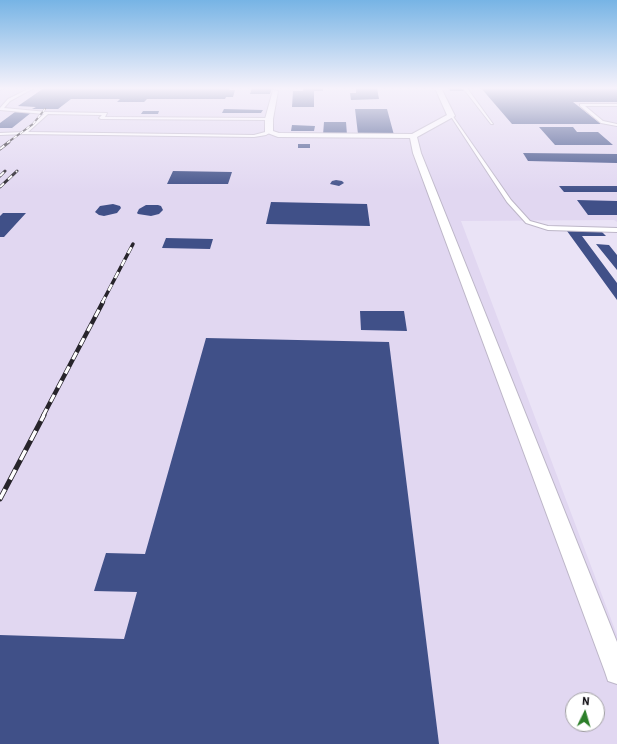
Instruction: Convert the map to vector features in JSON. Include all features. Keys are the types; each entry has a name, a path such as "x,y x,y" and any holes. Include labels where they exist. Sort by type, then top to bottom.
{"street":[{"path":"269,123 269,132 278,135 413,136 438,123"},
{"path":"413,136 417,153 617,672"}],"lane":[{"path":"24,133 36,123"},
{"path":"456,123 509,201 528,222 548,228 617,230"},
{"path":"606,123 617,125"},
{"path":"0,134 254,136 269,132"}],"shaded area":[{"path":"0,123 617,123 617,222 614,220 461,221 617,635 617,744 0,744"}],"building":[{"path":"0,123 19,123 12,128 0,128"},
{"path":"324,123 346,123 347,135 323,135"},
{"path":"357,123 391,123 394,135 358,134"},
{"path":"511,123 599,123 601,124 512,124"},
{"path":"292,125 315,126 314,131 291,131"},
{"path":"539,127 573,127 577,132 598,132 613,145 555,145"},
{"path":"298,144 310,144 310,148 298,148"},
{"path":"523,153 617,154 617,163 528,161"},
{"path":"173,171 232,172 228,184 167,184"},
{"path":"336,180 344,183 339,186 330,184 332,181"},
{"path":"559,186 617,186 617,192 564,192"},
{"path":"577,200 617,201 617,215 588,215"},
{"path":"271,202 367,204 370,226 266,224"},
{"path":"113,204 120,206 121,208 117,213 104,216 95,212 100,206"},
{"path":"146,205 158,205 161,206 163,210 159,214 151,216 137,213 139,209"},
{"path":"3,213 26,213 4,237 0,237 0,216"},
{"path":"567,231 602,232 606,236 582,236 617,283 617,300"},
{"path":"166,238 213,239 210,249 162,248"},
{"path":"596,244 609,245 617,255 617,270"},
{"path":"360,311 404,311 407,331 361,330"},
{"path":"206,338 389,342 439,744 0,744 0,635 124,639 137,592 94,591 106,553 145,554"}],"railway":[{"path":"7,143 34,123"},
{"path":"0,149 9,142"},
{"path":"0,176 5,171"},
{"path":"0,187 17,171"},
{"path":"102,303 133,244"},
{"path":"43,416 103,302"},
{"path":"0,499 44,415"}]}
